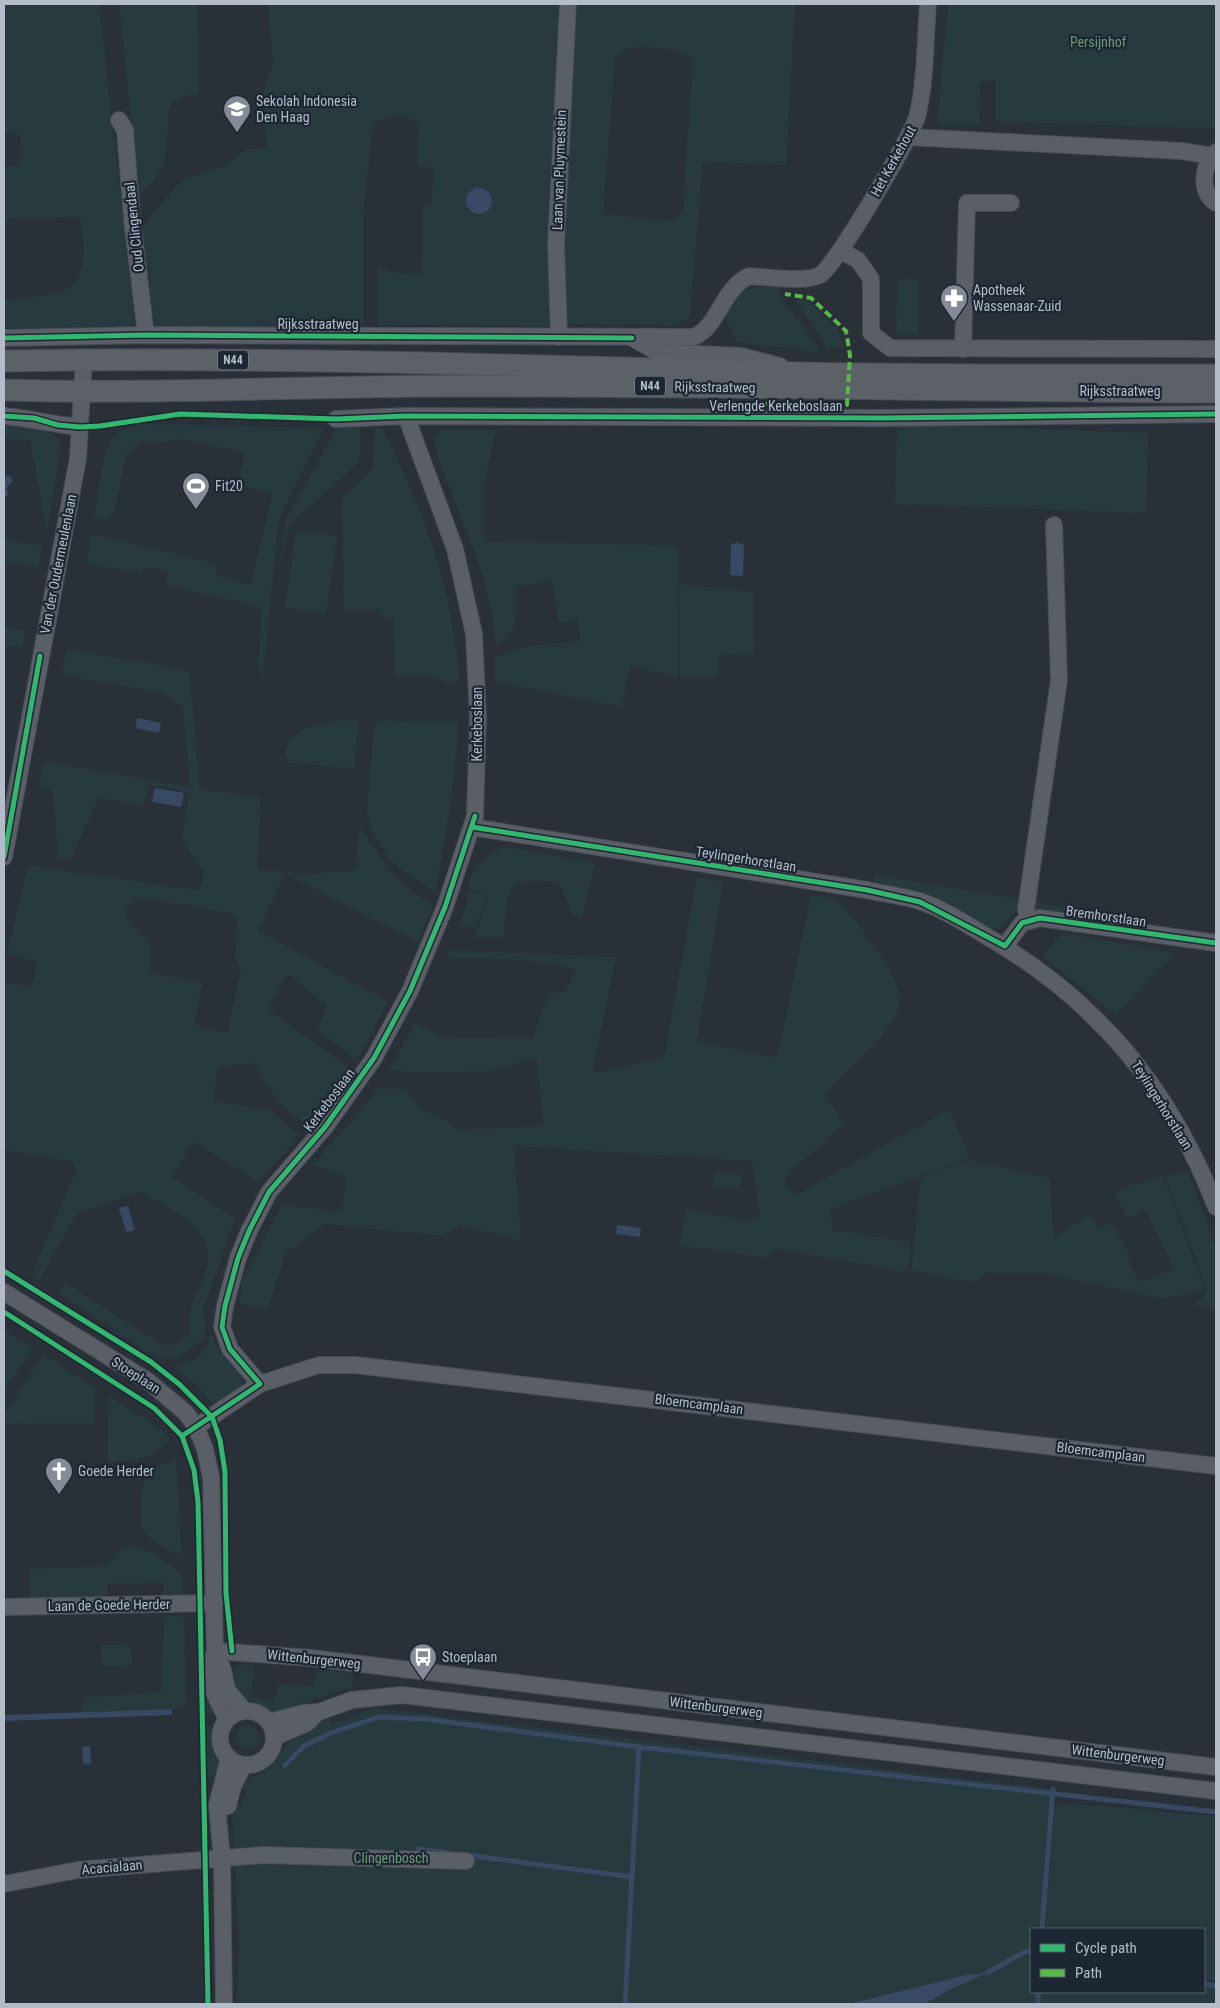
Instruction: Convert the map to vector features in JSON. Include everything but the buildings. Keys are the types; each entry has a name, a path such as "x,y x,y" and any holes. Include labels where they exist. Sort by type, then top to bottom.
{"main road":[{"name":"Rijksstraatweg","path":"4,361 84,359 443,363 806,373 1216,375"},
{"name":"Rijksstraatweg","path":"4,390 83,392 558,386 1216,392"}],"street":[{"name":"Laan van Pluymestein","path":"559,337 556,245 568,4"},
{"name":"Het Kerkehout","path":"841,251 908,137 916,118 921,94 928,4"},
{"name":"Oud Clingendaal","path":"119,120 125,130 132,219 146,335"},
{"path":"908,137 1214,154"},
{"path":"1214,154 1206,165 1204,176 1205,188 1216,203"},
{"path":"963,349 967,203 1011,203"},
{"name":"Rijksstraatweg","path":"4,338 146,335 688,337 700,334 709,324 727,294 743,279 749,276 810,279 828,270 841,251"},
{"path":"841,251 858,260 871,279 871,333 885,346 896,349 1216,348"},
{"name":"Rijksstraatweg","path":"632,338 657,352 741,356 806,373"},
{"name":"Van der Oudermeulenlaan","path":"4,857 78,458 84,359"},
{"name":"Verlengde Kerkeboslaan","path":"336,419 406,416 883,418 1216,414"},
{"path":"4,416 34,418 58,425 80,427"},
{"name":"Kerkeboslaan","path":"260,1384 230,1349 222,1327 225,1306 245,1240 269,1192 325,1127 374,1058 429,950 472,827 478,717 474,634 455,548 406,416"},
{"path":"1005,946 1022,923 1029,921 1026,903 1060,680 1054,525"},
{"name":"Teylingerhorstlaan","path":"472,827 867,890 920,902 1005,946 1057,982 1106,1026 1133,1057 1158,1094 1201,1168 1216,1207"},
{"name":"Bremhorstlaan","path":"1029,921 1040,918 1216,943"},
{"name":"Stoeplaan","path":"4,1292 148,1380 186,1413 196,1427 205,1449 211,1477 215,1651 210,1668 213,1693 227,1719"},
{"name":"Bloemcamplaan","path":"196,1427 260,1384 319,1365 355,1365 1216,1466"},
{"name":"Laan de Goede Herder","path":"4,1607 215,1603"},
{"name":"Stoeplaan","path":"215,1651 223,1670 227,1690 244,1710"},
{"name":"Wittenburgerweg","path":"215,1651 311,1658 1216,1767"},
{"name":"Wittenburgerweg","path":"273,1730 303,1712 319,1712 352,1700 402,1695 1216,1791"},
{"path":"244,1710 259,1712 273,1730 272,1750 263,1760 237,1762 221,1746 220,1739 223,1725 227,1719 244,1710"},
{"path":"224,2004 222,1859 217,1805 237,1762"},
{"name":"Acacialaan","path":"4,1884 78,1870 263,1855 466,1861"}],"green space":[{"path":"4,4 99,4 131,289 134,323 129,328 4,328 4,299 27,298 61,292 72,285 79,275 83,261 83,242 80,217 4,219 4,166 20,165 21,137 16,133 4,133"},
{"path":"119,4 197,4 199,94 183,97 176,100 170,106 166,155 163,164 151,185 139,197"},
{"path":"268,4 561,4 548,200 549,326 378,325 377,265 393,273 422,274 423,206 431,206 434,168 417,166 419,127 413,119 391,116 372,126 363,222 363,326 155,327 142,230 152,214 179,183 195,175 220,168 247,149 267,148 263,93 273,63"},
{"path":"577,4 795,4 786,165 703,162 690,316 687,320 673,325 565,324 563,239","holes":["644,46 674,50 693,57 683,210 675,221 603,214 615,57 628,49"]},
{"name":"Persijnhof","path":"948,4 1216,4 1216,128 995,122 995,80 980,81 979,125 937,125"},
{"path":"900,279 918,279 919,335 896,334 897,287"},
{"path":"751,287 779,287 781,297 817,345 817,352 737,342 725,318 735,300"},
{"path":"794,299 808,301 838,329 845,349 825,348 823,340"},
{"path":"138,424 324,428 279,519 262,680 258,667 262,608 166,585 168,572 144,567 142,575 87,563 91,534 218,564 215,576 251,584 272,494 237,485 245,452 177,438 166,443 144,442 134,447 126,455 114,514 107,520 94,517 103,464 110,444 119,432"},
{"path":"339,424 360,424 360,455 356,465 289,525 280,568 286,519"},
{"path":"897,424 1148,433 1146,513 895,504"},
{"path":"4,425 41,426 61,442 47,533 30,440 4,439"},
{"path":"381,427 410,488 434,550 451,615 459,681 447,683 435,677 395,677 394,618 382,618 378,610 344,610 342,498 373,468 375,428"},
{"path":"442,430 496,430 484,484 484,541 678,546 678,677 630,666 622,707 495,682 495,657 526,646 580,641 578,621 559,622 552,580 515,587 516,620 510,632 496,646 493,618 480,567 442,469 434,443 435,435"},
{"path":"296,530 337,536 326,614 285,608"},
{"path":"4,540 42,546 38,568 4,562"},
{"path":"679,584 753,592 754,654 719,655 718,678 680,678"},
{"path":"4,627 26,630 22,648 4,645"},
{"path":"66,649 189,671 200,789 261,798 257,870 305,874 352,871 356,866 360,827 388,868 413,892 433,905 418,942 285,874 258,931 388,1001 357,1060 318,1030 326,1005 288,974 267,1009 350,1068 307,1126 277,1101 254,1063 218,1067 213,1101 270,1110 300,1135 259,1182 193,1142 172,1177 235,1219 203,1310 206,1325 203,1339 179,1358 159,1359 58,1293 65,1282 160,1344 169,1346 176,1344 190,1333 191,1306 205,1273 208,1258 206,1244 200,1233 179,1214 140,1192 76,1214 39,1281 31,1276 76,1171 72,1161 4,1150 4,983 32,986 37,962 7,954 28,865 200,891 204,871 185,845 182,837 189,792 148,785 144,806 99,798 70,860 58,858 53,790 39,787 44,761 190,787 183,707 163,693 62,675","holes":["147,898 228,913 235,918 237,926 235,956 241,971 227,1033 194,1025 202,983 151,973 150,944 127,921 125,909 136,899"]},
{"path":"359,720 354,768 288,763 285,751 298,733 306,728 326,722"},
{"path":"378,721 458,722 453,786 435,892 399,868 387,856 370,827 367,808 374,728"},
{"path":"505,847 595,863 582,917 573,915 559,882 523,882 512,890 509,897 504,937 474,938 489,896 468,887 474,872 481,862"},
{"path":"875,875 1023,900 1022,909 1000,927 991,929 916,892 874,882"},
{"path":"697,877 723,883 697,1041 777,1058 811,895 830,899 843,907 859,925 889,969 897,986 900,1000 891,1024 857,1063 824,1094 845,1123 784,1178 794,1196 949,1109 970,1158 831,1209 832,1230 911,1242 908,1272 779,1249 763,1257 680,1245 686,1208 745,1221 760,1218 752,1161 514,1146 521,1240 459,1226 443,1236 325,1224 286,1253 267,1311 239,1304 243,1278 282,1205 342,1212 347,1177 312,1165 365,1106 378,1088 406,1089 421,1110 439,1116 457,1130 544,1126 536,1058 489,1071 423,1073 389,1070 415,1023 444,1037 533,1038 548,994 565,992 577,969 529,961 446,959 450,950 616,957 592,1073 664,1058"},
{"path":"470,891 487,896 475,928 460,924"},
{"path":"1031,902 1089,910 1088,918 1030,910"},
{"path":"1062,933 1176,953 1116,1015 1042,956"},
{"path":"970,1160 1049,1178 1054,1238 1090,1214 1098,1229 1112,1222 1131,1257 1127,1260 1140,1282 1174,1268 1145,1210 1127,1219 1114,1191 1163,1175 1205,1290 1164,1299 1042,1273 987,1273 975,1282 911,1271 921,1177"},
{"path":"715,1171 742,1174 740,1190 713,1187"},
{"path":"1188,1173 1216,1248 1216,1308 1193,1304 1203,1297 1207,1289 1165,1175"},
{"path":"4,1330 33,1349 4,1391"},
{"path":"211,1333 217,1347 241,1376 242,1387 216,1407 198,1386 174,1367 194,1359 203,1352"},
{"path":"43,1354 95,1388 94,1423 4,1424 4,1415"},
{"path":"108,1396 163,1431 170,1440 157,1452 143,1459 127,1462 110,1462 107,1457"},
{"path":"176,1458 182,1556 149,1537 143,1531 141,1523 142,1491 147,1477 158,1467"},
{"path":"131,1546 153,1552 182,1574 183,1598 163,1598 163,1582 107,1584 107,1598 31,1600 29,1569 106,1566 119,1551"},
{"path":"164,1615 184,1617 186,1705 172,1709 82,1712 83,1703 90,1697 161,1692"},
{"path":"131,1644 132,1666 102,1667 101,1645"},
{"path":"240,1664 255,1666 251,1697 274,1702 278,1683 314,1686 317,1669 353,1673 352,1687 287,1708 288,1713 274,1712 239,1695 230,1679 232,1672"},
{"path":"205,1685 217,1716 206,1713"},
{"name":"Clingenbosch","path":"373,1708 1053,1789 1042,1928 1030,1928 1030,1993 1205,1993 1205,1984 1216,1986 1216,2004 925,2004 985,1973 969,1974 848,2004 237,2004 239,1939 232,1814 247,1795 242,1787 251,1778 265,1772 289,1742 310,1731 309,1727 329,1718 331,1725"},
{"path":"206,1723 214,1728 218,1777 207,1777"},
{"path":"248,1726 257,1729 260,1738 257,1747 248,1750 239,1747 236,1738 239,1729"},
{"path":"1066,1803 1216,1816 1216,1982 1205,1980 1205,1928 1045,1928 1055,1807"}],"water":[{"path":"479,188 488,192 492,201 488,210 479,214 470,210 466,201 470,192"},
{"path":"10,476 13,481 6,488 9,495 4,497 4,477"},
{"path":"737,542 744,545 743,576 730,575 731,545"},
{"path":"137,718 161,723 159,733 136,728"},
{"path":"155,788 184,793 181,807 152,802"},
{"path":"128,1206 135,1230 126,1232 119,1208"},
{"path":"617,1225 641,1228 640,1237 616,1234"},
{"path":"172,1709 172,1715 4,1721 4,1715"},
{"path":"90,1746 91,1763 83,1764 82,1747"},
{"path":"987,1973 949,1990 925,2004 848,2004 969,1974"}],"waterway":[{"path":"285,1765 304,1746 331,1733 379,1717 425,1719 639,1747 1216,1812"},
{"path":"625,2004 639,1747"},
{"path":"1042,1928 1053,1789"},
{"path":"418,1849 450,1853"},
{"path":"466,1855 632,1877"},
{"path":"987,1973 1024,1952 1030,1951"},
{"path":"1205,1984 1216,1986"},
{"path":"1038,1993 1038,2004"}],"marked path":[{"path":"751,418 752,404 847,405 850,355 846,331 811,298 785,294"}],"cycle path":[{"path":"4,338 146,335 632,338"},
{"path":"4,416 34,418 58,425 80,427 100,426 180,414 336,419 406,416 883,418 1216,414"},
{"path":"4,857 40,656"},
{"path":"182,1436 260,1384 230,1349 222,1327 225,1306 238,1258 249,1231 269,1192 325,1127 374,1058 410,991 445,907 475,816"},
{"path":"472,827 867,890 920,902 1005,946 1022,923 1040,918 1216,943"},
{"path":"4,1271 151,1362 179,1384 212,1417 220,1440 225,1472 226,1593 232,1651"},
{"path":"4,1312 154,1408 182,1436 194,1470 198,1502 208,2004"}],"place":[{"name":"Sekolah Indonesia Den Haag","path":"237,133"},
{"name":"Apotheek Wassenaar-Zuid","path":"954,322"},
{"name":"Fit20","path":"196,510"},
{"name":"Goede Herder","path":"59,1495"},
{"name":"Stoeplaan","path":"423,1681"}]}
